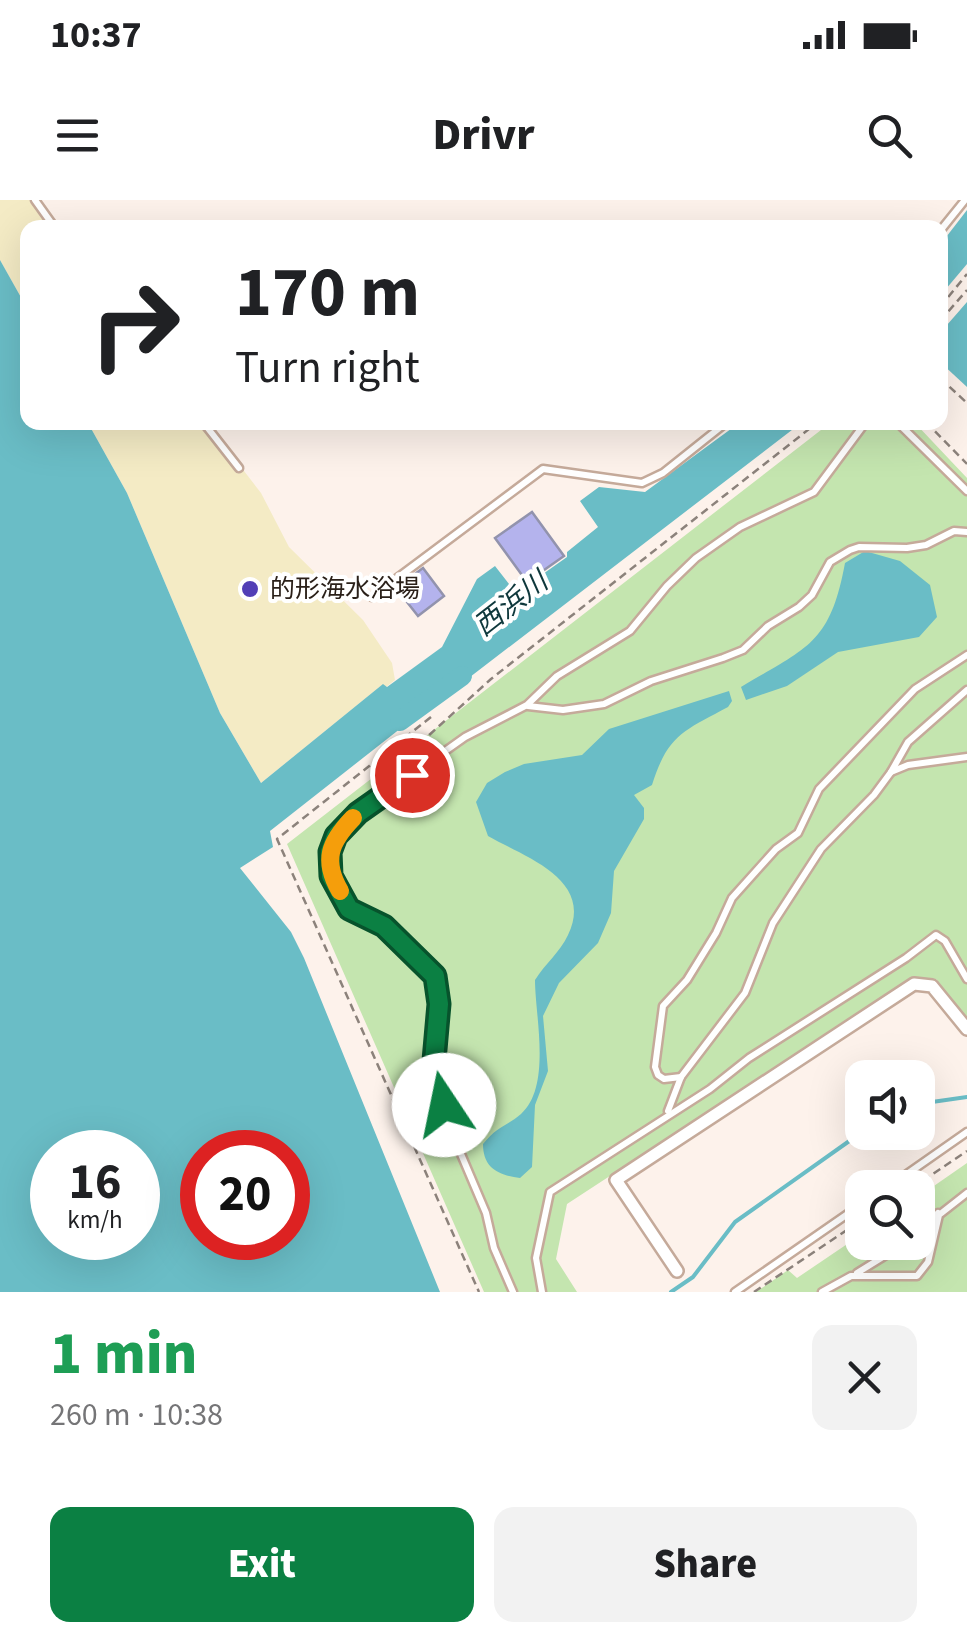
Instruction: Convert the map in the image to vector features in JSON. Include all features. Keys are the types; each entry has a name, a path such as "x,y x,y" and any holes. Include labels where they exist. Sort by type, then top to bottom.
{"street":[{"path":"678,1271 616,1180 914,984 932,986 967,1030"}],"lane":[{"path":"948,221 965,200"},
{"path":"209,430 239,468"},
{"path":"372,597 542,468 642,483 663,473 717,430"},
{"path":"512,1292 433,1072 439,1004 435,976 384,926 349,909 331,876 330,852 336,836 358,813 466,737 527,706 557,676 630,631 696,558 740,527 814,492 859,430"},
{"path":"905,430 967,490"},
{"path":"527,706 562,710 604,704 652,681 723,658 743,650 768,626 799,607 812,595 830,562 850,550 907,548 926,545 954,531 967,532"},
{"path":"682,1077 664,1078 654,1067 664,1006 697,964 732,898 776,849 798,833 818,789 915,689 967,655"},
{"path":"667,1114 682,1077 745,993 774,923 822,849 874,795 908,742 967,690"},
{"path":"890,772 967,758"},
{"path":"542,1292 536,1258 550,1192 936,935 945,941 967,979"},
{"path":"913,1170 967,1132"},
{"path":"935,1219 967,1193"},
{"path":"851,1276 917,1276 928,1262 940,1216 952,1204"},
{"path":"735,1292 845,1216"},
{"path":"822,1292 877,1260"}],"path":[{"path":"948,297 967,274"},
{"path":"948,312 967,290"},
{"path":"948,385 967,403"},
{"path":"390,750 427,737 490,678 808,430"},
{"path":"934,430 967,464"},
{"path":"431,718 277,839 479,1292"},
{"path":"935,1173 967,1151"},
{"path":"754,1292 845,1231"}],"green space":[{"path":"821,430 922,430 967,478 967,1020 936,979 911,979 567,1204 556,1259 577,1292 484,1292 287,844"},
{"path":"967,1163 967,1292 756,1292 788,1270 797,1278 845,1246 845,1260 935,1260 935,1185"}],"sand":[{"path":"0,200 40,200 55,220 20,220 20,296 0,260"},
{"name":"的形海水浴場","path":"92,430 212,430 261,493 289,547 363,620 392,663 395,680 386,687 382,685 261,783 220,713 127,493"}],"water":[{"path":"967,210 967,264 948,287 948,235"},
{"path":"0,260 20,296 20,430 92,430 127,493 220,713 261,783 383,684 387,687 442,647 477,579 495,566 516,593 567,557 567,552 598,527 580,501 599,487 645,492 729,430 792,430 444,697 437,689 418,703 424,710 270,831 273,847 240,868 291,932 440,1292 0,1292"},
{"path":"967,302 967,387 948,369 948,324"},
{"path":"865,551 900,561 930,585 937,617 919,637 838,652 787,686 746,700 741,687 799,652 823,627 832,611 845,563"},
{"path":"729,691 732,701 728,707 671,744 652,785 634,795 644,808 644,819 614,871 611,913 598,943 559,983 543,1016 548,1071 535,1105 532,1167 520,1178 505,1175 489,1165 483,1144 531,1102 540,1050 535,980 565,941 574,916 572,899 552,872 488,836 476,802 487,783 505,772 524,764 582,755 609,729"}],"building":[{"path":"532,512 564,556 527,582 495,538"},
{"path":"423,568 444,596 418,616 396,588"}],"waterway":[{"name":"西浜川","path":"400,721 462,676"},
{"path":"935,1102 967,1097"},
{"path":"671,1292 693,1277 735,1222 845,1144"}],"slow traffic":[{"path":"340,891 331,876 330,852 336,836 353,818"}],"place":[{"name":"的形海水浴場","path":"250,589"}],"route":[{"path":"412,775 358,813 336,836 330,852 331,876 349,909 384,926 435,976 439,1004 433,1072 444,1105"}]}
